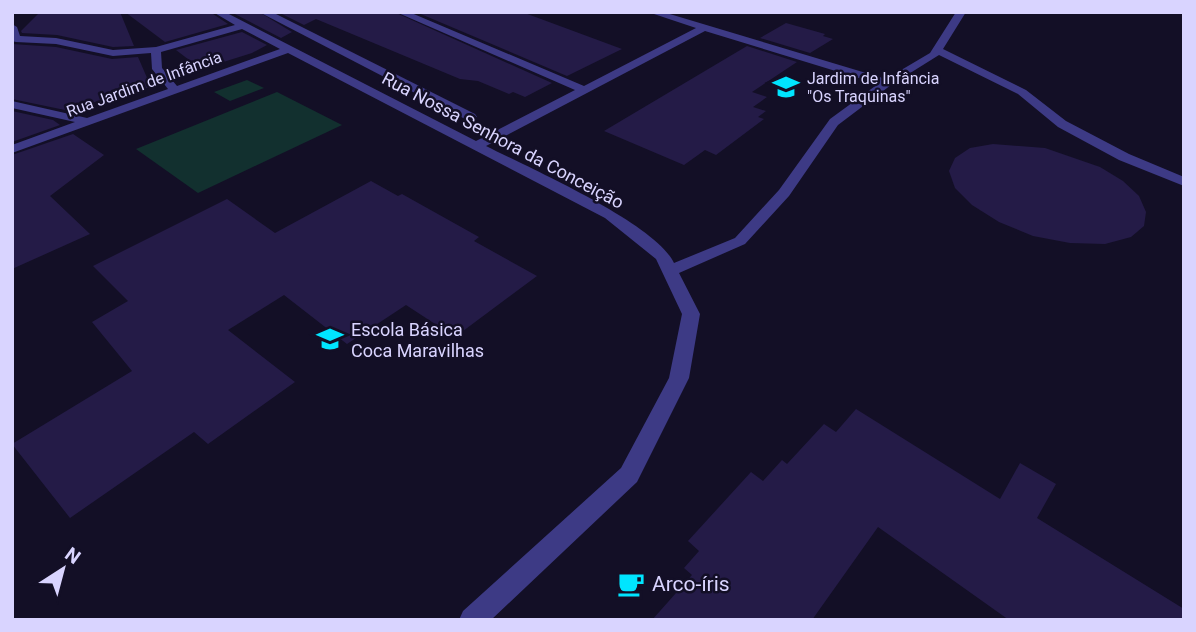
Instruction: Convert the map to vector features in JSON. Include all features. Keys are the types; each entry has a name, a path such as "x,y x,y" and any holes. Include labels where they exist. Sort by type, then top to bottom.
{"street":[{"name":"Rua Nossa Senhora da Conceição","path":"217,12 375,96 610,215 663,256 691,314 679,378 629,475 472,620"},
{"path":"400,12 584,90"},
{"path":"652,12 887,83"},
{"path":"670,271 740,241 784,193 834,122 938,50 961,12"},
{"path":"12,27 14,41 55,41 113,53 156,50 268,13 471,117"},
{"path":"474,146 704,29"},
{"path":"156,50 157,69 175,90"},
{"name":"Rua Jardim de Infância","path":"12,149 287,50"},
{"path":"938,50 1023,92 1075,131 1124,157 1184,182"},
{"path":"375,96 403,83"},
{"path":"12,104 86,121"}],"green space":[{"path":"247,80 264,88 230,101 214,92"},
{"path":"277,92 342,125 198,193 136,149"}],"building":[{"path":"40,12 120,12 134,46 113,47 57,35 22,33"},
{"path":"125,12 210,12 228,24 165,42"},
{"path":"231,12 259,12 292,32 281,38"},
{"path":"278,12 394,12 552,83 525,97 513,92 509,94 478,81 460,79 316,19 304,25"},
{"path":"416,12 522,12 622,49 567,76"},
{"path":"786,23 825,34 823,36 833,39 810,53 760,38"},
{"path":"242,32 267,45 252,53 201,69 176,50"},
{"path":"12,44 56,47 112,59 138,57 151,87 65,110 12,99"},
{"path":"747,46 797,62 752,92 767,97 753,107 766,111 758,117 764,119 716,155 705,150 684,165 604,131"},
{"path":"12,111 53,120 60,125 12,142"},
{"path":"73,134 104,155 50,196 90,234 12,269 12,155"},
{"path":"993,144 1045,148 1100,167 1123,181 1139,196 1146,212 1144,226 1131,237 1105,244 1070,243 1033,236 999,222 972,205 955,188 949,171 955,158 970,148"},
{"path":"371,181 398,196 402,194 479,237 474,241 537,276 455,337 406,305 347,344 284,295 228,330 295,382 208,444 194,432 70,518 12,444 132,371 92,322 128,301 93,266 227,199 275,233"},
{"path":"856,409 1000,499 1020,463 1056,484 1037,518 1184,609 1184,620 1009,620 878,527 812,620 652,620 692,575 684,568 699,551 688,541 751,472 763,481 782,460 787,464 824,424 836,432"}],"place":[{"name":"Jardim de Infância \"Os Traquinas\"","path":"786,87"},
{"name":"Escola Básica Coca Maravilhas","path":"330,339"},
{"name":"Arco-íris","path":"631,584"}]}
